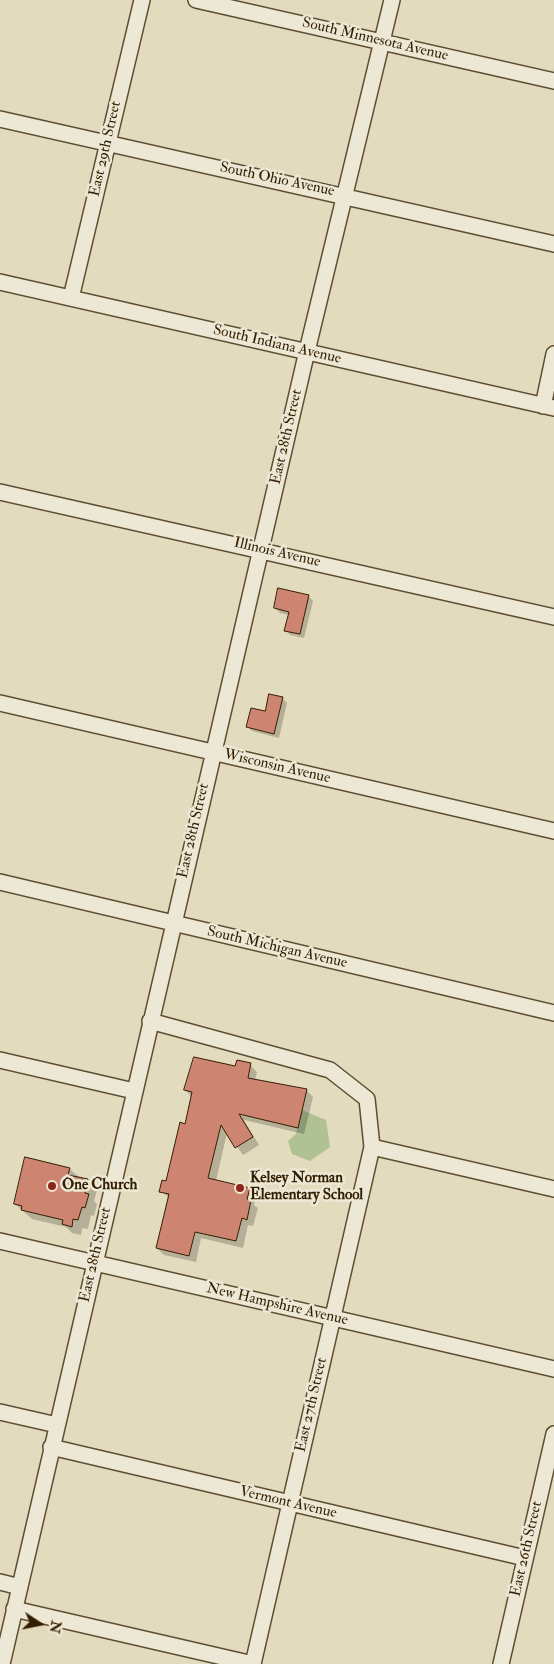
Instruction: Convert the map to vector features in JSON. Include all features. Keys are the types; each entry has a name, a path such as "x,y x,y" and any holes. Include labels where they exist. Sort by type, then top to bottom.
{"street":[{"name":"East 29th Street","path":"71,298 142,0"},
{"name":"South Minnesota Avenue","path":"196,0 554,81"},
{"name":"East 28th Street","path":"2,1664 260,549 392,0"},
{"name":"South Ohio Avenue","path":"0,118 554,244"},
{"name":"South Indiana Avenue","path":"0,282 548,407"},
{"path":"548,407 554,354"},
{"name":"Illinois Avenue","path":"0,492 260,549 554,617"},
{"name":"Wisconsin Avenue","path":"0,703 554,832"},
{"name":"South Michigan Avenue","path":"0,882 554,1013"},
{"name":"East 27th Street","path":"150,1021 330,1070 367,1099 372,1147 253,1664"},
{"path":"0,1060 134,1091"},
{"path":"372,1147 554,1189"},
{"name":"New Hampshire Avenue","path":"0,1241 554,1369"},
{"path":"0,1412 57,1425"},
{"name":"East 26th Street","path":"501,1664 554,1434"},
{"name":"Vermont Avenue","path":"52,1447 525,1558"},
{"path":"0,1582 20,1587"},
{"path":"14,1609 253,1664"}],"green space":[{"path":"302,1110 326,1120 330,1147 310,1161 292,1154 288,1141 296,1134"}],"building":[{"path":"278,588 309,595 300,634 284,631 289,612 274,608"},
{"path":"269,694 283,697 274,734 246,727 251,708 265,711"},
{"path":"194,1057 235,1066 237,1060 251,1063 248,1078 307,1089 298,1128 239,1114 253,1137 235,1148 221,1125 208,1178 250,1188 247,1199 251,1200 247,1220 242,1218 236,1241 195,1232 189,1256 156,1248 169,1194 159,1192 162,1180 166,1181 180,1122 185,1124 192,1092 184,1090"},
{"name":"One Church","path":"25,1157 70,1168 68,1175 88,1179 85,1193 89,1194 85,1208 82,1207 78,1220 73,1219 72,1227 62,1224 63,1220 21,1210 22,1206 14,1204"}],"place":[{"name":"One Church","path":"52,1186"},
{"name":"Kelsey Norman Elementary School","path":"240,1188"}]}
